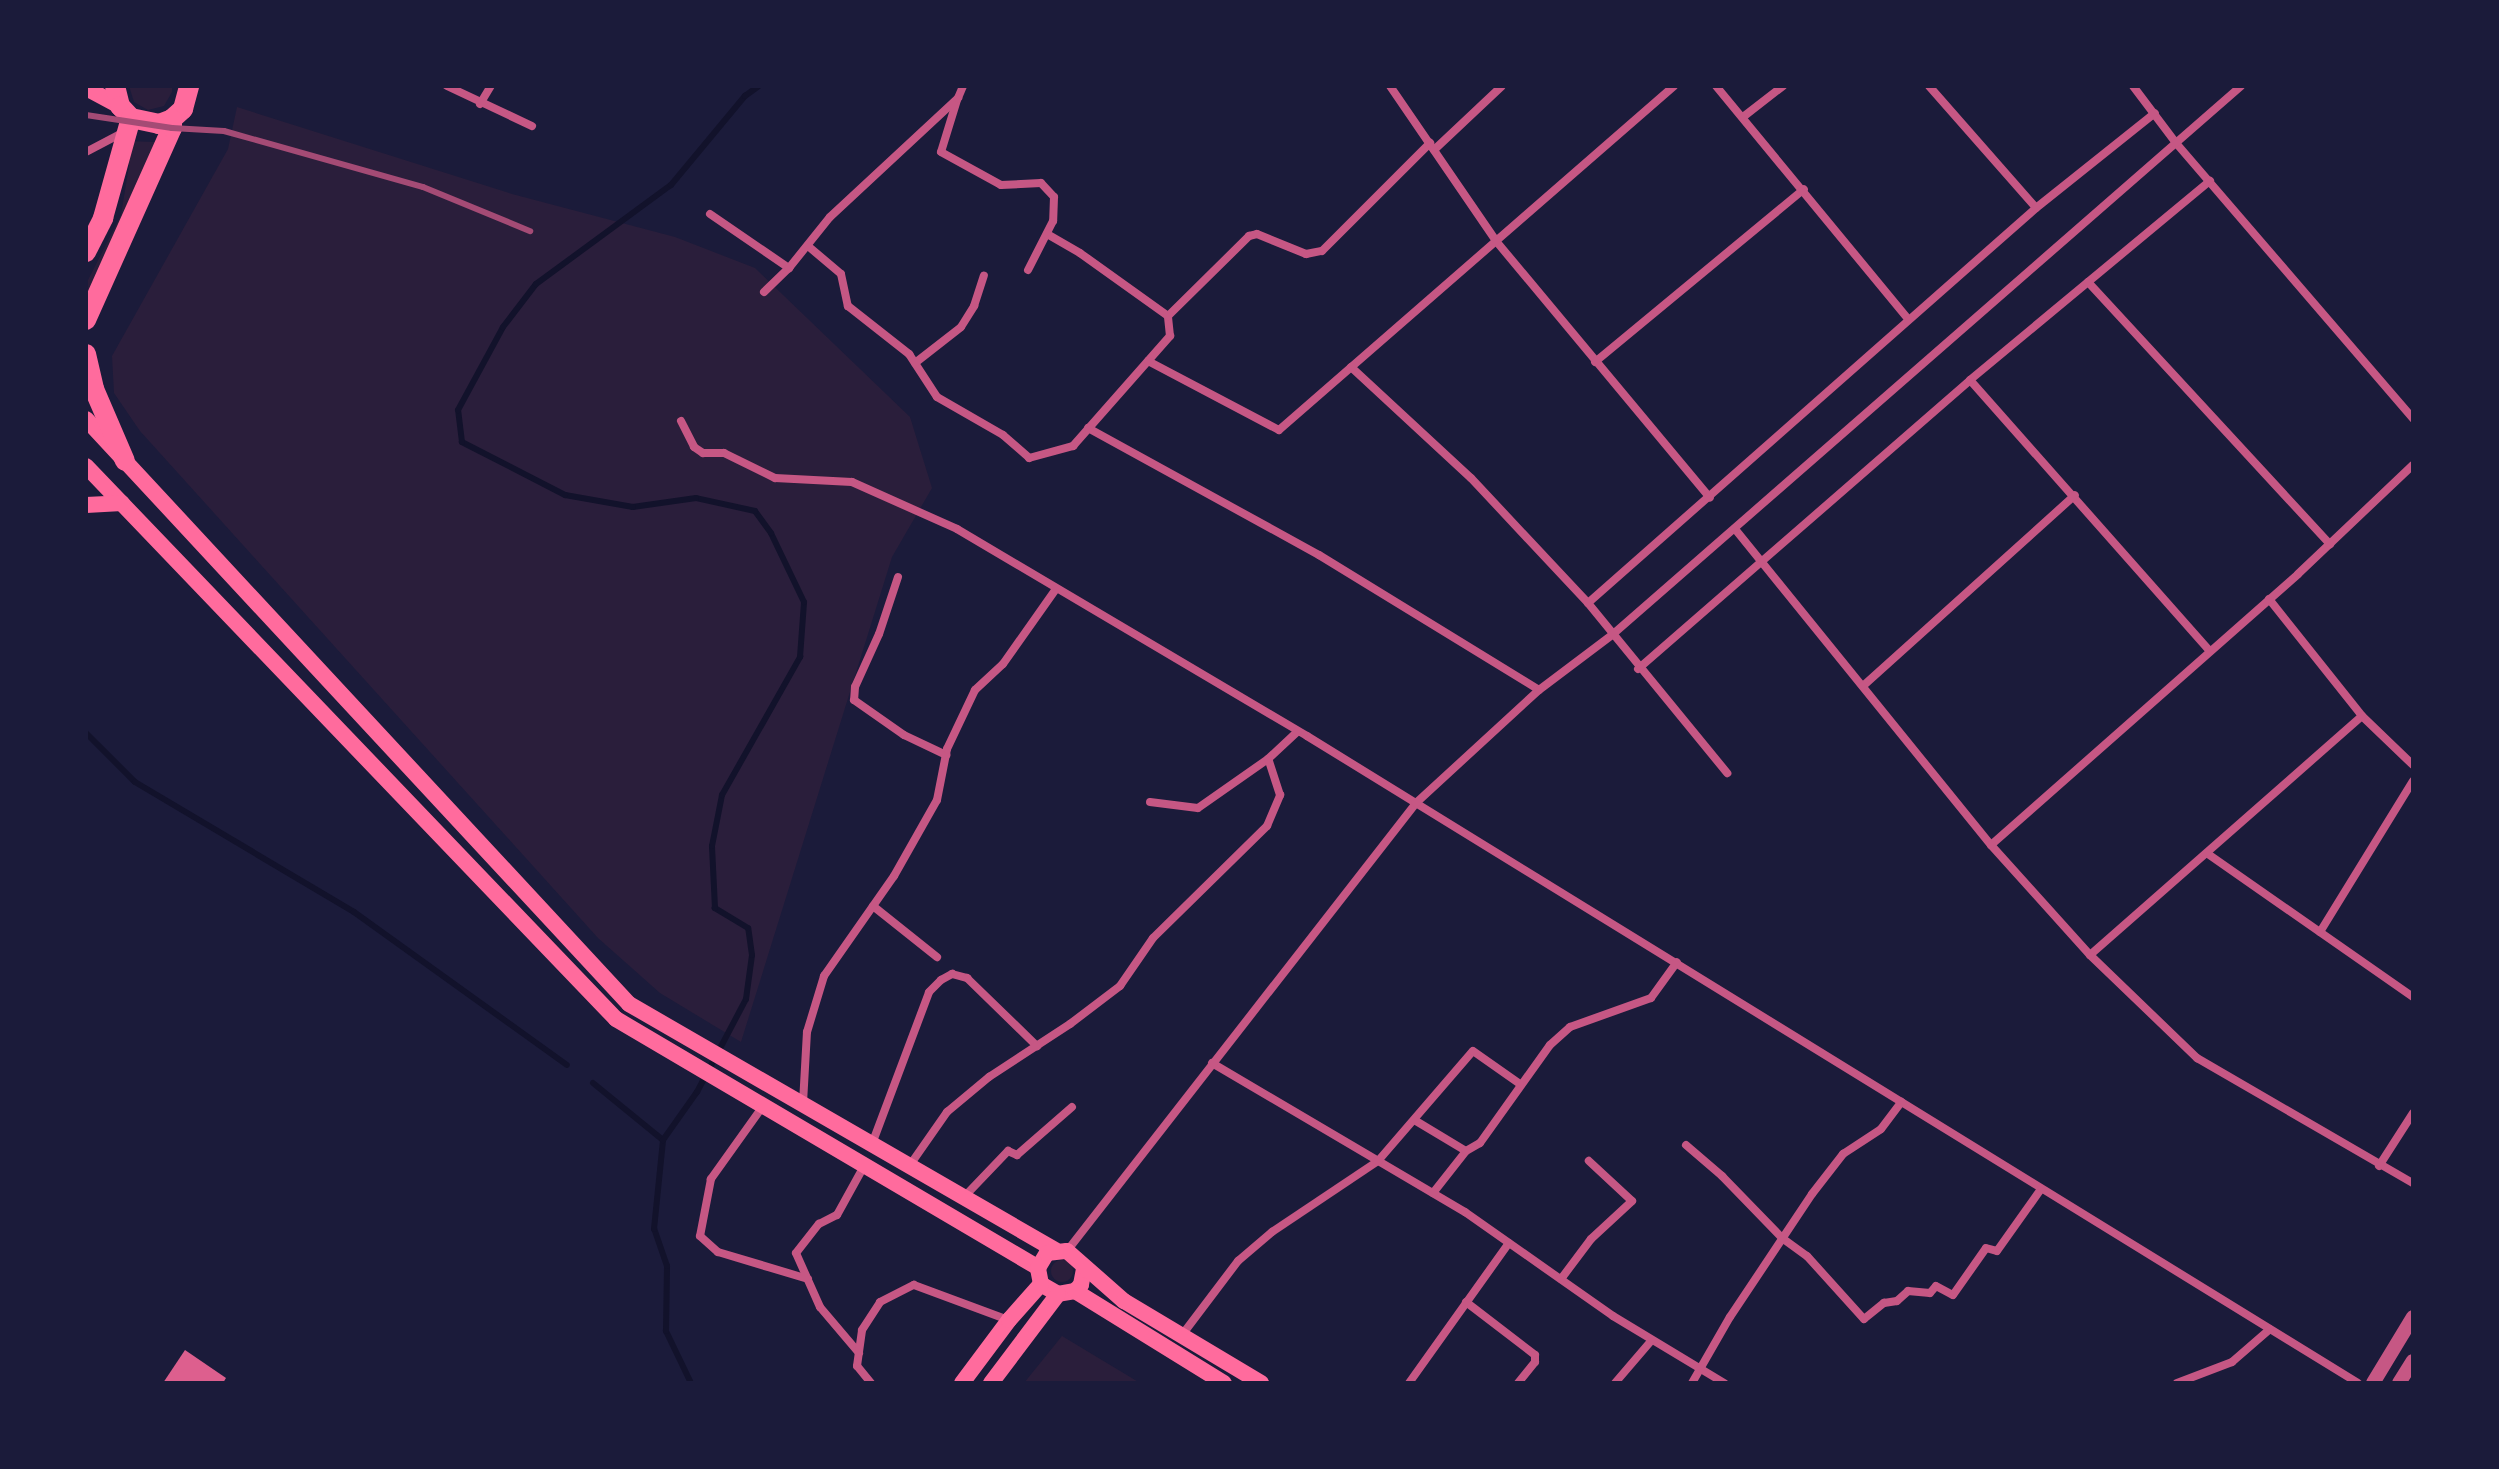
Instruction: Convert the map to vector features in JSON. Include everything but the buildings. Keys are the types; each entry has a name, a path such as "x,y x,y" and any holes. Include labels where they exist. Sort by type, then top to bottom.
{"main road":[{"path":"86,252 103,218 125,119 115,86"},
{"path":"89,95 125,119 144,123 172,119 183,109 189,86"},
{"path":"86,320 172,128 172,119"},
{"path":"86,354 94,389 125,461"},
{"path":"86,419 629,1004 963,1198 1080,1260 1084,1269 1124,1301 1261,1383"},
{"path":"86,466 616,1019 865,1166 1066,1293 1224,1383"},
{"path":"86,505 122,503"},
{"path":"962,1383 1039,1276 1047,1253 1061,1251"},
{"path":"991,1383 1066,1293 1081,1285 1084,1269"}],"street":[{"path":"447,86 532,126"},
{"path":"480,104 491,86"},
{"path":"1390,86 1496,241 1710,498"},
{"path":"1168,316 1249,236 1262,236 1306,254 1322,251 1502,86"},
{"path":"1148,361 1279,430 1674,86"},
{"path":"1716,86 1804,189 1908,319"},
{"path":"1743,117 1783,86"},
{"path":"1929,86 2036,208"},
{"path":"2133,86 2176,143 2413,419"},
{"path":"1061,1251 1416,803 1539,690 1612,635 2241,86"},
{"path":"961,91 941,152 1001,185 1041,183 1054,197 1053,221 1028,270"},
{"path":"764,292 789,268 830,217 961,91"},
{"path":"1588,603 2036,208 2155,113"},
{"path":"86,152 125,119"},
{"path":"1638,669 1970,380 2210,181"},
{"path":"1595,362 1804,189"},
{"path":"710,214 789,268"},
{"path":"808,246 841,274 848,306 891,337 915,363 944,403 1003,435 1029,458 1073,446 1170,336 1168,316 1077,251 1047,234"},
{"path":"915,363 961,327 974,306 984,276"},
{"path":"2088,282 2330,544"},
{"path":"1351,367 1471,478 1588,603 1638,669 1727,773"},
{"path":"1970,380 2210,651"},
{"path":"681,421 697,451 724,453 775,478 828,478 863,486 957,529 1677,962 2358,1383"},
{"path":"1088,428 1319,555 1539,690"},
{"path":"1991,845 2269,599 2413,465"},
{"path":"1863,686 2075,495"},
{"path":"1735,529 1991,845 2090,955 2197,1058 2413,1183"},
{"path":"898,577 879,634 855,687 854,700 904,735 946,755"},
{"path":"803,1103 807,1032 824,976 873,906 937,800 946,755 975,690 1003,664 1056,589"},
{"path":"2269,599 2362,716 2413,765"},
{"path":"2090,955 2362,716"},
{"path":"1150,802 1198,808 1268,759 1297,732"},
{"path":"909,1166 947,1112 989,1077 1120,986 1153,938 1267,826 1280,795 1268,759"},
{"path":"2320,932 2413,781"},
{"path":"2208,854 2413,997"},
{"path":"873,906 937,957"},
{"path":"1433,1193 1466,1151 1480,1143 1550,1045 1570,1027 1651,998 1677,962"},
{"path":"872,1144 929,992 941,980 952,974 967,978 1037,1046"},
{"path":"1182,1335 1238,1261 1272,1232 1378,1161 1416,1121 1473,1051 1520,1084"},
{"path":"1212,1063 1433,1193 1651,1341 1724,1383"},
{"path":"1692,1383 1730,1317 1782,1238 1843,1154 1881,1129 1901,1102"},
{"path":"764,1105 711,1179 700,1236 718,1252 808,1279"},
{"path":"963,1198 1008,1151 1017,1155 1072,1107"},
{"path":"2379,1166 2413,1113"},
{"path":"1416,1121 1466,1151"},
{"path":"1686,1145 1722,1176 1782,1238 1807,1256 1864,1319 1884,1303 1897,1301 1908,1291 1930,1293 1936,1286 1953,1295 1986,1248 1997,1251 2041,1189"},
{"path":"1561,1279 1591,1239 1632,1201 1589,1161"},
{"path":"859,1353 820,1307 796,1253 819,1224 837,1215 865,1166"},
{"path":"1409,1383 1509,1243"},
{"path":"871,1383 857,1366 862,1330 880,1302 914,1285 1009,1320"},
{"path":"1466,1302 1535,1355 1535,1362 1518,1383"},
{"path":"2373,1383 2413,1317"},
{"path":"2177,1383 2232,1362 2270,1329"},
{"path":"1615,1383 1651,1341"},
{"path":"2399,1383 2413,1361"}],"shaded area":[{"path":"129,86 172,86 172,92 164,106 148,110 134,102"},
{"path":"237,107 512,194 675,237 755,268 910,417 932,488 892,557 741,1042 660,993 598,938 140,431 114,393 112,356 228,149"},
{"path":"127,141 154,142 165,149 86,304 86,284 121,215 129,166"},
{"path":"1062,1260 1073,1271 1062,1282 1051,1271"},
{"path":"1062,1336 1140,1383 1024,1383"}],"waterway":[{"path":"691,1383 666,1331 667,1266 654,1229 663,1140 697,1092 746,999 752,955 748,928 715,908 712,846 722,795 800,657 804,602 771,533 755,511 696,498 633,507 565,495 462,442 458,410 503,327 536,284 671,185 745,96 759,86"},
{"path":"86,733 135,782 354,912 567,1065"},
{"path":"593,1083 663,1140"}],"railway":[{"path":"86,115 172,128 224,131 423,187 530,231"}]}
